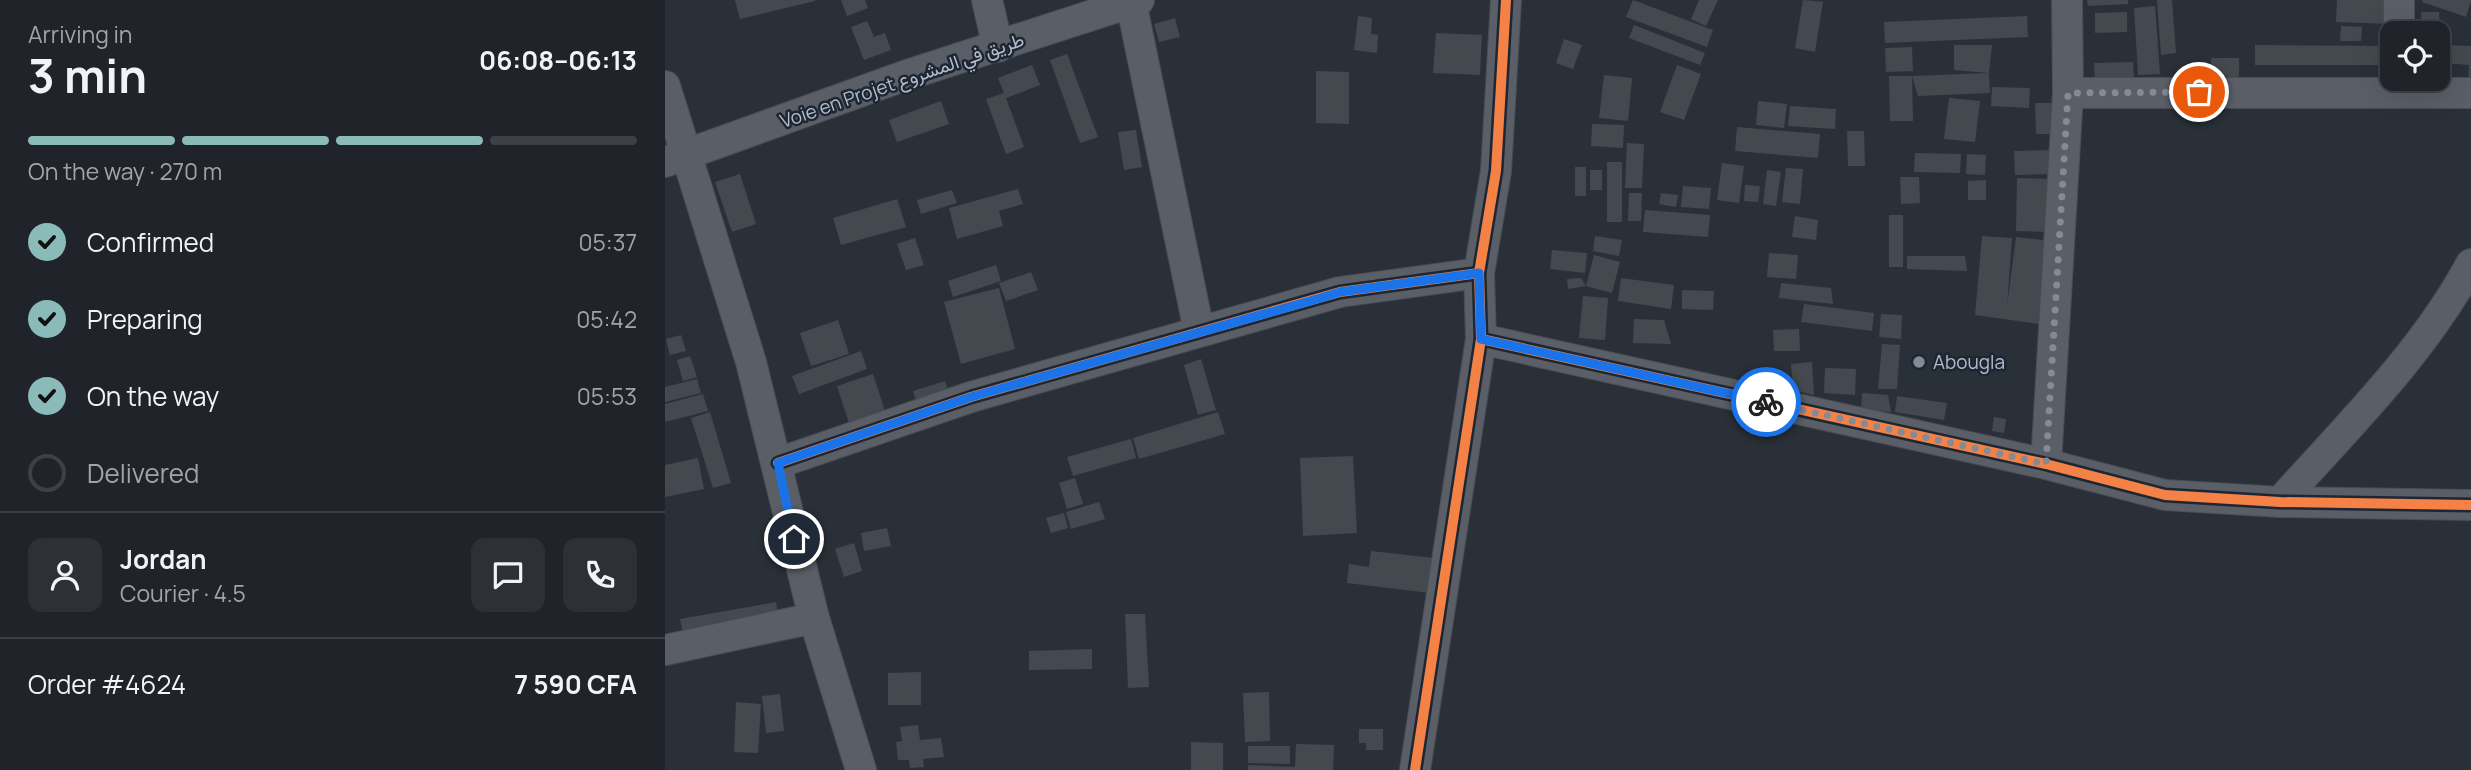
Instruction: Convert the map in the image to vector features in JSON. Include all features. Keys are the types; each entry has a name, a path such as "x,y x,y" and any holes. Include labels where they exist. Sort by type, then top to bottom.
{"street":[{"path":"987,0 998,47"},
{"path":"1415,770 1481,339 1479,273 1496,171 1506,0"},
{"path":"2046,464 2068,93 2067,0"},
{"path":"2399,0 2399,21"},
{"path":"1135,1 1199,331"},
{"name":"Voie en Projet طريق في المشروع","path":"675,159 904,76 1135,1"},
{"path":"2068,93 2380,85"},
{"path":"665,86 675,159 751,362 814,618 861,770"},
{"path":"2450,91 2471,93"},
{"path":"2280,502 2377,394 2453,298 2471,264"},
{"path":"778,463 971,397 1340,292 1479,273"},
{"path":"1481,339 2046,464 2165,495 2280,502 2471,505"},
{"path":"665,650 814,618"}],"building":[{"path":"735,0 815,0 815,1 740,19"},
{"path":"841,0 865,0 868,8 847,16"},
{"path":"1633,0 1713,30 1707,47 1626,17"},
{"path":"1699,0 1718,0 1706,26 1691,19"},
{"path":"1803,0 1823,2 1815,52 1795,48"},
{"path":"2087,0 2128,0 2128,4 2088,6"},
{"path":"2157,0 2172,0 2176,53 2161,55"},
{"path":"2337,0 2388,0 2388,21 2380,21 2380,24 2336,22"},
{"path":"2471,1 2466,17 2422,2"},
{"path":"2155,6 2160,74 2138,75 2134,8"},
{"path":"2127,12 2127,32 2095,33 2095,13"},
{"path":"2421,12 2439,12 2439,21 2421,21"},
{"path":"1358,16 1372,18 1371,34 1378,35 1377,53 1354,50"},
{"path":"2027,16 2028,37 1885,43 1884,22"},
{"path":"1175,18 1180,37 1159,42 1154,24"},
{"path":"867,21 874,37 885,33 891,50 864,60 851,27"},
{"path":"1634,25 1705,53 1700,65 1629,38"},
{"path":"2341,26 2362,27 2361,41 2340,41"},
{"path":"1436,33 1482,35 1480,75 1433,73"},
{"path":"1564,39 1582,45 1573,69 1556,63"},
{"path":"1954,45 1992,45 1989,73 1954,70"},
{"path":"2255,45 2380,46 2380,65 2255,65"},
{"path":"2450,45 2471,46 2471,84 2468,84 2469,65 2450,63"},
{"path":"1912,47 1913,71 1886,72 1885,48"},
{"path":"1067,54 1098,137 1080,143 1050,60"},
{"path":"2211,58 2239,58 2239,80 2211,80"},
{"path":"2133,62 2134,81 2095,82 2094,63"},
{"path":"1032,65 1040,85 1006,98 1024,147 1006,154 986,99 1004,93 998,78"},
{"path":"1677,65 1701,74 1684,120 1660,112"},
{"path":"1316,71 1349,72 1349,124 1316,123"},
{"path":"1989,73 1990,93 1918,96 1912,76"},
{"path":"1604,75 1632,78 1628,121 1599,118"},
{"path":"1889,76 1912,76 1913,121 1890,121"},
{"path":"1992,87 2030,88 2029,108 1991,106"},
{"path":"1949,98 1980,101 1975,142 1944,139"},
{"path":"941,101 949,124 897,142 889,120"},
{"path":"1758,101 1787,104 1784,128 1756,125"},
{"path":"2035,103 2056,103 2056,134 2036,134"},
{"path":"1790,106 1836,109 1835,129 1788,126"},
{"path":"1592,124 1624,125 1623,148 1591,146"},
{"path":"1737,127 1820,134 1818,158 1735,151"},
{"path":"1136,130 1142,167 1124,170 1118,132"},
{"path":"1847,131 1864,131 1865,166 1848,166"},
{"path":"1627,143 1644,144 1642,188 1625,188"},
{"path":"2055,150 2055,174 2015,175 2014,151"},
{"path":"1915,153 1961,154 1960,173 1914,172"},
{"path":"1967,154 1986,155 1985,175 1966,174"},
{"path":"1607,162 1622,162 1622,222 1607,222"},
{"path":"1722,163 1744,166 1739,203 1717,200"},
{"path":"1575,167 1586,167 1586,196 1575,196"},
{"path":"1786,168 1803,169 1800,204 1782,202"},
{"path":"1590,170 1602,170 1602,190 1590,190"},
{"path":"1767,170 1781,172 1776,206 1763,204"},
{"path":"740,174 756,224 732,232 715,182"},
{"path":"1900,177 1919,177 1920,203 1901,204"},
{"path":"2017,178 2053,179 2051,232 2016,231"},
{"path":"1986,180 1986,200 1968,200 1968,181"},
{"path":"1745,185 1760,186 1758,202 1744,201"},
{"path":"1683,186 1711,188 1709,209 1681,207"},
{"path":"1018,189 1023,204 999,211 1003,226 957,239 949,208"},
{"path":"952,190 957,203 921,214 917,200"},
{"path":"1629,193 1642,193 1641,221 1628,221"},
{"path":"1661,193 1678,195 1676,207 1659,204"},
{"path":"897,199 906,227 841,245 833,218"},
{"path":"1645,210 1710,215 1708,237 1643,232"},
{"path":"1889,215 1903,215 1903,267 1889,267"},
{"path":"1795,216 1818,220 1816,240 1792,237"},
{"path":"1595,236 1622,240 1619,256 1593,251"},
{"path":"1982,236 2012,238 2007,306 2016,237 2054,241 2046,325 1975,315"},
{"path":"915,238 924,265 906,270 897,244"},
{"path":"1552,250 1587,253 1585,273 1550,269"},
{"path":"1769,253 1798,255 1796,279 1767,277"},
{"path":"1594,255 1620,262 1612,293 1586,286"},
{"path":"1907,256 1965,256 1967,271 1907,269"},
{"path":"996,265 1001,281 953,297 948,281"},
{"path":"1031,272 1038,290 1006,301 999,283"},
{"path":"1581,278 1586,286 1568,289 1567,279"},
{"path":"1621,278 1674,285 1671,309 1618,301"},
{"path":"1781,283 1831,288 1833,304 1779,298"},
{"path":"999,288 1015,349 961,364 944,302"},
{"path":"1682,290 1714,291 1713,310 1682,309"},
{"path":"1583,296 1608,298 1605,340 1579,338"},
{"path":"1804,304 1874,313 1872,331 1801,322"},
{"path":"1881,314 1902,315 1901,339 1879,337"},
{"path":"1634,319 1664,320 1671,344 1633,343"},
{"path":"838,320 849,354 811,366 800,333"},
{"path":"1799,329 1800,351 1774,351 1773,330"},
{"path":"681,335 686,351 670,355 666,339"},
{"path":"1882,344 1900,345 1897,389 1878,389"},
{"path":"861,351 867,369 799,394 792,376"},
{"path":"690,356 697,377 683,381 677,360"},
{"path":"1201,359 1216,410 1198,415 1184,365"},
{"path":"1812,362 1814,395 1793,390 1791,364"},
{"path":"1825,368 1856,369 1855,395 1824,393"},
{"path":"873,374 885,411 849,423 837,386"},
{"path":"697,379 701,393 665,402 665,387"},
{"path":"945,381 951,398 918,408 913,391"},
{"path":"1862,393 1888,395 1891,412 1861,410"},
{"path":"703,394 708,411 665,422 665,404"},
{"path":"1897,396 1947,403 1944,420 1895,412"},
{"path":"710,412 731,483 713,488 691,418"},
{"path":"1218,412 1225,434 1139,459 1133,438"},
{"path":"1994,417 2006,419 2004,433 1992,431"},
{"path":"1131,439 1136,458 1073,476 1067,457"},
{"path":"1353,456 1357,533 1303,536 1300,458"},
{"path":"698,458 704,489 665,497 665,465"},
{"path":"1075,478 1083,504 1067,509 1059,483"},
{"path":"1099,502 1105,519 1071,529 1066,512"},
{"path":"1064,513 1068,528 1051,533 1046,518"},
{"path":"887,528 891,546 864,551 861,533"},
{"path":"854,543 862,571 844,577 835,549"},
{"path":"1371,551 1434,558 1430,593 1347,583 1349,564 1369,567"},
{"path":"776,602 779,621 684,638 680,619"},
{"path":"1125,614 1145,614 1149,687 1128,688"},
{"path":"1092,649 1092,669 1029,670 1029,651"},
{"path":"921,672 921,705 888,705 888,673"},
{"path":"1269,692 1270,741 1245,742 1243,693"},
{"path":"780,694 784,731 766,733 762,696"},
{"path":"736,702 761,704 758,753 734,752"},
{"path":"918,725 920,740 941,738 944,757 923,759 924,767 910,768 909,760 898,760 896,742 902,741 900,727"},
{"path":"1359,729 1383,729 1383,750 1366,750 1366,743 1359,743"},
{"path":"1191,742 1223,743 1223,770 1191,770"},
{"path":"1296,744 1334,745 1333,770 1248,770 1248,765 1295,767"},
{"path":"1248,746 1290,746 1290,764 1248,763"}],"cycle path":[{"path":"1415,770 1481,339 1479,273 1496,171 1506,0"},
{"path":"778,463 971,397 1340,292 1479,273"},
{"path":"1481,339 2046,464 2165,495 2280,502 2471,505"}],"way so far":[{"path":"1766,402 2046,464 2068,93 2199,92"}],"place":[{"name":"Abougla","path":"1919,362"}],"route":[{"path":"794,539 778,463 971,397 1340,292 1479,273 1481,339 1766,402"}]}
